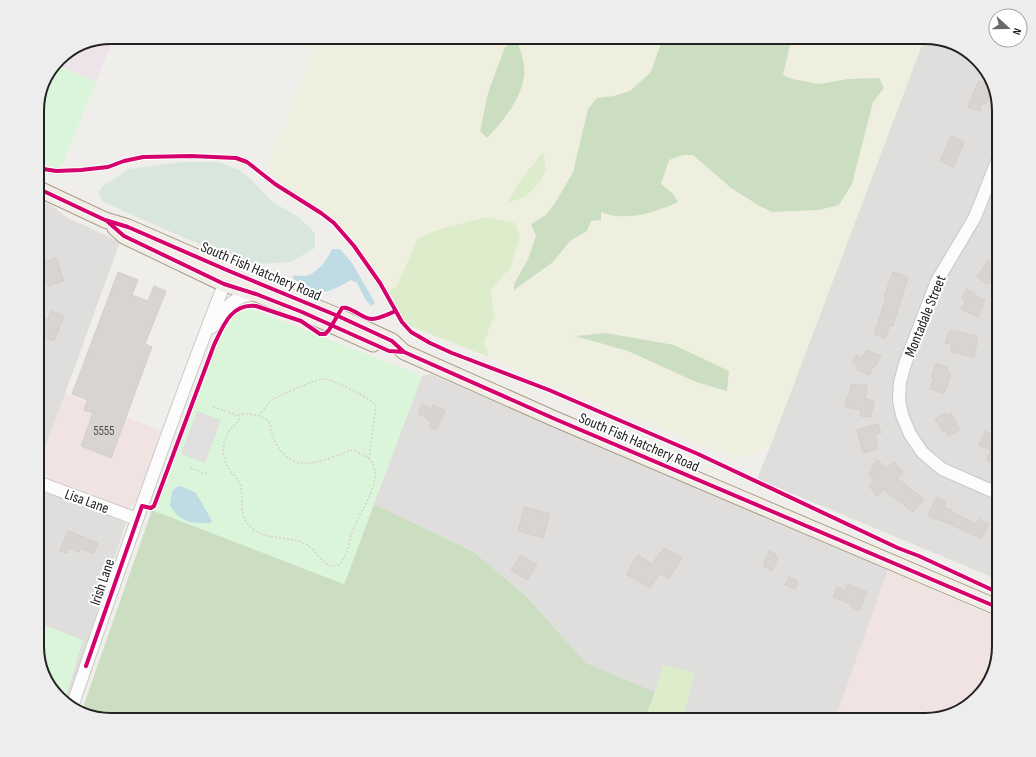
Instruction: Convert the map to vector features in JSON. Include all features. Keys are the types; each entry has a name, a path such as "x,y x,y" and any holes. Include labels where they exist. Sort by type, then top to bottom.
{"main road":[{"name":"South Fish Hatchery Road","path":"44,191 105,220 124,236 227,278 344,319 392,341 404,352 555,419 992,605"},
{"name":"South Fish Hatchery Road","path":"227,278 256,294 389,351 404,352"}],"street":[{"name":"Montadale Street","path":"992,181 975,217 937,281 905,364 900,382 899,400 902,415 910,434 922,452 942,470 992,491"},
{"name":"Irish Lane","path":"74,701 137,519 201,344 227,278"},
{"name":"Irish Lane","path":"201,344 227,307 240,297 256,294"},
{"name":"Lisa Lane","path":"44,485 137,519"}],"path":[{"path":"259,417 270,401 311,382 321,379 331,380 370,400 376,405 369,458"},
{"path":"213,407 239,416 240,414 245,414 268,420 272,434 280,450 293,462 310,463 350,450 358,452 369,458 375,467 376,478 354,528 347,551 343,560 337,566 330,566 325,563 309,546 296,541 262,534 250,526 244,519 242,512 243,494 240,482 226,464 224,455 225,438 239,421 239,416"},
{"path":"190,468 208,474"}],"shaded area":[{"path":"111,44 96,82 61,67 74,55 85,49 98,45"},
{"path":"922,44 938,45 959,53 978,70 985,81 991,98 992,111 992,577 757,479"},
{"path":"182,162 218,162 239,170 252,180 271,201 300,218 315,233 315,248 291,262 261,264 247,263 201,245 103,202 98,193 102,187 128,169"},
{"path":"44,201 50,204 66,217 120,242 44,452"},
{"path":"430,374 746,507 888,570 837,713 681,713 663,665 655,692 586,663 526,596 474,552 374,504 422,376"},
{"path":"65,394 162,431 135,503 127,508 44,478 44,452"},
{"path":"197,411 221,420 205,463 181,454"},
{"path":"44,491 83,505 126,523 68,697 53,680 46,663 44,650"},
{"path":"888,570 992,616 991,659 985,676 978,687 966,699 955,706 938,712 925,713 837,713"}],"green space":[{"path":"316,44 513,44 487,138 504,120 518,95 524,76 521,50 518,44 661,44 651,72 630,91 614,96 597,98 588,109 573,172 557,200 546,215 531,224 536,235 528,259 514,284 553,262 570,241 587,231 591,221 601,212 616,216 673,194 661,184 669,160 683,155 693,155 704,166 852,184 873,102 848,79 819,84 792,79 783,74 790,44 922,44 770,447 737,458 548,384 489,357 483,343 494,316 491,290 510,268 520,236 486,217 434,231 418,237 397,286 388,292 335,220 319,207 285,187 270,172 267,161 284,128","holes":["543,152 507,203 522,178","576,336 729,372 696,382 628,351"]},
{"path":"508,44 518,44 524,67 524,77 515,102 499,125 487,138 480,131 488,93 505,47"},
{"path":"661,44 790,44 783,75 792,79 819,84 848,79 879,78 884,88 873,102 852,184 839,205 819,210 772,212 731,188 693,155 683,155 669,160 661,184 673,194 678,202 656,211 640,215 614,216 601,212 601,220 591,221 587,231 570,241 553,262 514,290 514,284 528,259 536,236 531,224 546,215 557,200 573,172 588,109 597,98 614,96 630,91 651,72"},
{"path":"61,67 96,82 61,168 44,168 44,107 49,85 55,74"},
{"path":"543,152 546,171 540,182 525,197 507,203 522,178"},
{"path":"486,217 515,223 520,236 510,268 491,290 494,316 484,343 489,357 405,324 388,292 397,286 418,238 434,231"},
{"path":"238,304 422,376 344,584 152,510 220,324"},
{"path":"606,333 674,345 729,371 727,391 696,382 628,351 575,336"},
{"path":"374,504 474,552 526,596 586,663 655,692 647,713 111,713 98,712 83,707 152,510 344,584"},
{"path":"44,626 83,640 66,695 53,680 46,663 44,650"},
{"path":"663,665 695,673 684,713 647,713"}],"water":[{"path":"332,249 340,249 352,263 375,303 371,306 357,283 351,280 337,288 318,292 308,289 298,283 292,276 305,276 314,272 325,261"},
{"path":"181,486 196,493 212,521 210,523 187,521 174,512 170,506 172,492 176,487"}],"building":[{"path":"978,81 986,84 990,94 986,104 983,103 980,111 968,107"},
{"path":"951,136 964,142 954,167 940,161"},
{"path":"56,258 64,281 48,286 44,274 44,262"},
{"path":"988,260 992,262 992,280 990,283 986,283 977,277"},
{"path":"118,272 138,280 132,295 148,301 154,286 166,291 145,344 152,347 111,458 81,446 93,413 84,410 87,400 72,394"},
{"path":"893,272 908,277 893,326 890,325 885,339 874,334 886,298 884,297"},
{"path":"966,289 985,300 978,317 961,309 966,300 962,298"},
{"path":"51,311 64,316 54,341 44,337 44,318 48,319"},
{"path":"950,330 978,336 974,357 951,352 951,344 945,343"},
{"path":"866,350 881,356 869,375 857,370 859,366 852,363 856,355 862,358"},
{"path":"936,363 948,368 947,372 951,374 944,394 930,389 934,378 931,377"},
{"path":"851,384 867,386 865,399 874,401 871,417 860,416 861,410 845,407 847,397 849,397"},
{"path":"422,404 432,409 433,405 445,410 436,430 429,427 431,422 427,420 427,418 418,414"},
{"path":"946,413 947,416 951,413 960,430 948,436 945,431 943,432 935,419"},
{"path":"878,424 881,433 875,435 878,449 863,453 857,430"},
{"path":"985,431 992,434 992,462 986,460 991,450 979,445"},
{"path":"878,460 886,469 894,462 903,472 897,478 924,499 913,512 884,490 877,496 869,486 874,481 868,474 873,468 871,466"},
{"path":"936,497 946,501 944,507 953,511 952,512 976,524 979,519 989,524 981,539 952,525 928,516"},
{"path":"524,507 550,514 543,538 518,531"},
{"path":"68,531 98,543 94,554 81,548 79,552 69,548 67,553 60,551"},
{"path":"664,548 682,558 669,579 660,573 650,588 626,574 638,555 652,564 660,552 662,553"},
{"path":"769,551 776,554 775,557 778,558 772,571 763,566"},
{"path":"521,555 537,565 527,580 511,570"},
{"path":"789,577 798,581 795,589 785,585"},
{"path":"848,584 867,592 859,611 852,607 853,605 833,597 837,587 845,591"}],"cycle path":[{"path":"44,169 56,171 108,167 124,161 143,157 191,156 236,158 247,162 275,184 334,223 354,246 380,283 402,322 411,332 430,343 452,353 549,390 698,454 898,548 919,556 992,590"},
{"path":"44,191 105,220 128,227 338,316 392,341 404,352 555,419 992,605"},
{"path":"108,222 124,236 224,284 256,294 302,312 389,351 404,352"},
{"path":"86,666 142,506 151,508 154,506 214,345 229,317 240,308 256,306 301,321 320,334 325,334 342,308 349,309 371,319 396,311"}]}
